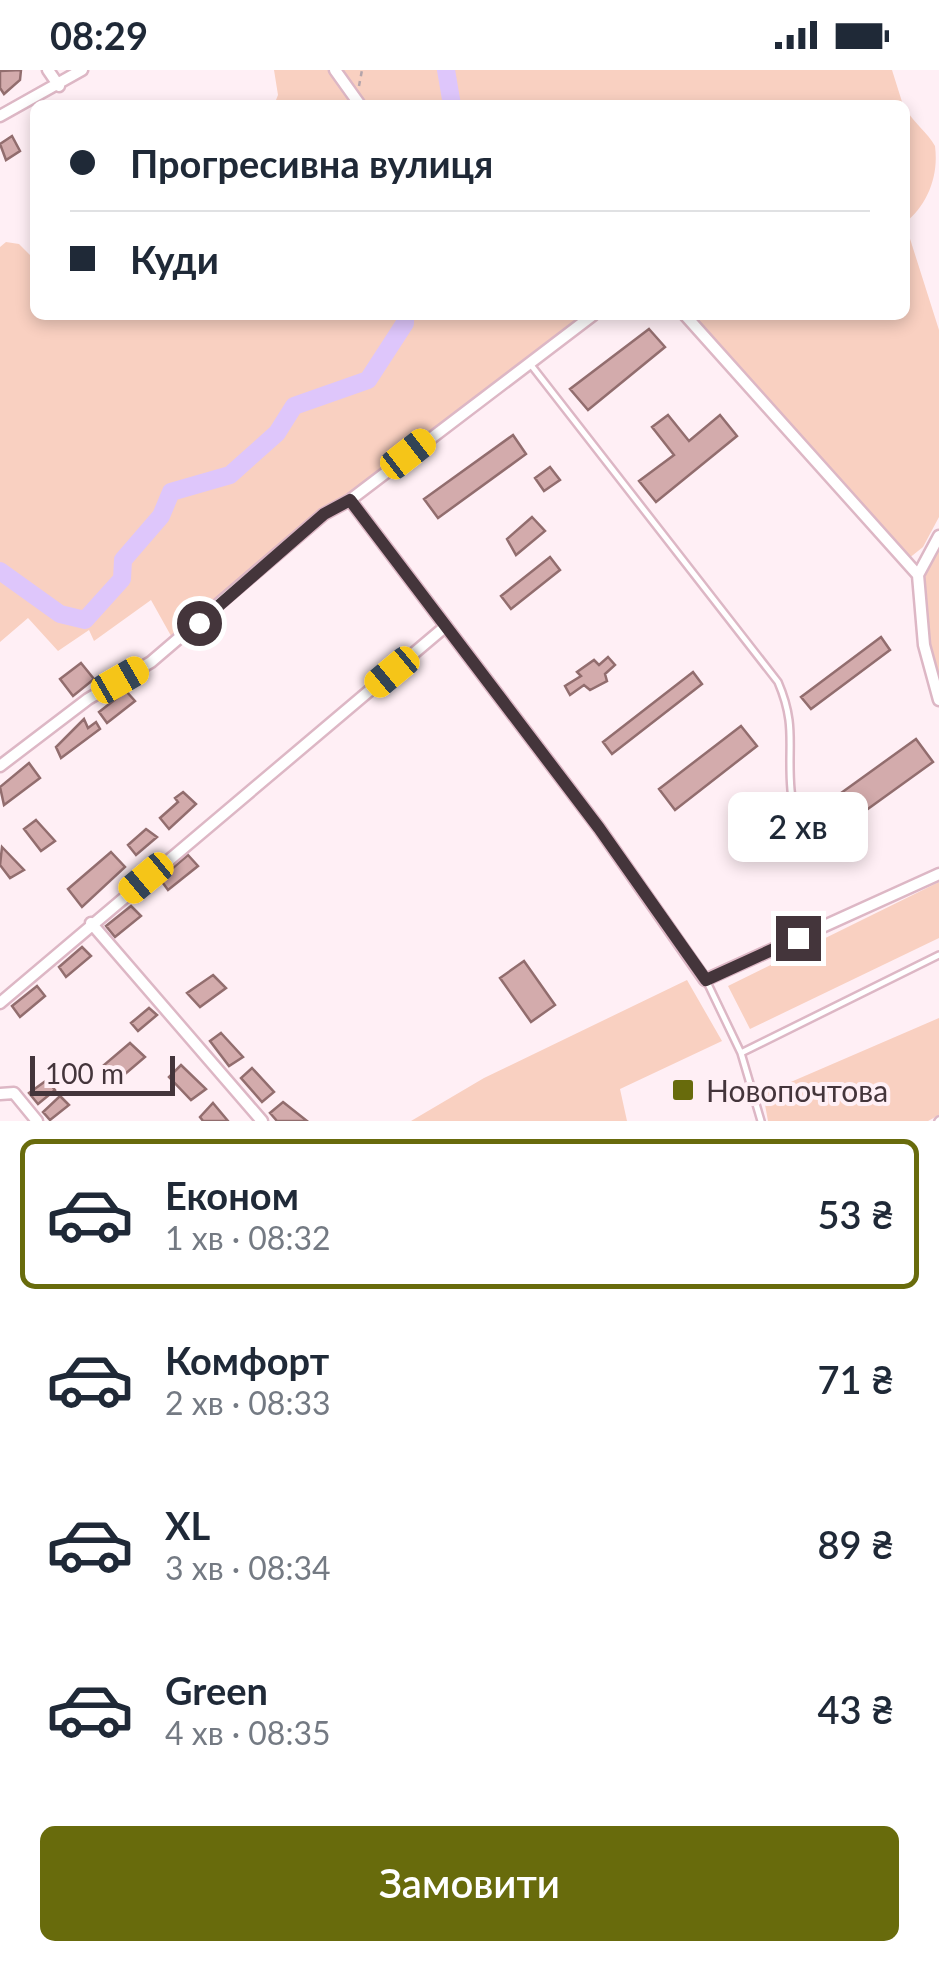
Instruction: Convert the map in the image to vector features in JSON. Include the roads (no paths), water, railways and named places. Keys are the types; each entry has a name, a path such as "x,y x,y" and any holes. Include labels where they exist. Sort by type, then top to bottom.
{"street":[{"path":"48,70 59,86"},
{"path":"31,100 82,70"},
{"path":"336,70 357,100"},
{"path":"0,116 30,101"},
{"path":"0,766 88,699 151,662 324,514 350,500 585,320"},
{"path":"689,320 918,575"},
{"path":"350,500 599,828 706,980 939,874"},
{"path":"939,536 918,575 924,645 939,700"},
{"path":"0,1004 446,626"},
{"path":"91,924 262,1121"},
{"path":"0,1094 14,1094 38,1121"}],"lane":[{"path":"528,362 778,682 788,708 793,740 791,791 800,828"},
{"path":"741,1053 939,955"},
{"path":"706,980 741,1053 761,1121"}],"waterway":[{"path":"446,70 451,100"},
{"path":"0,571 60,614 85,620 122,579 123,560 161,516 171,492 230,475 277,433 294,406 368,380 405,320"}],"place":[{"name":"Новопочтова","path":"683,1090"}]}
